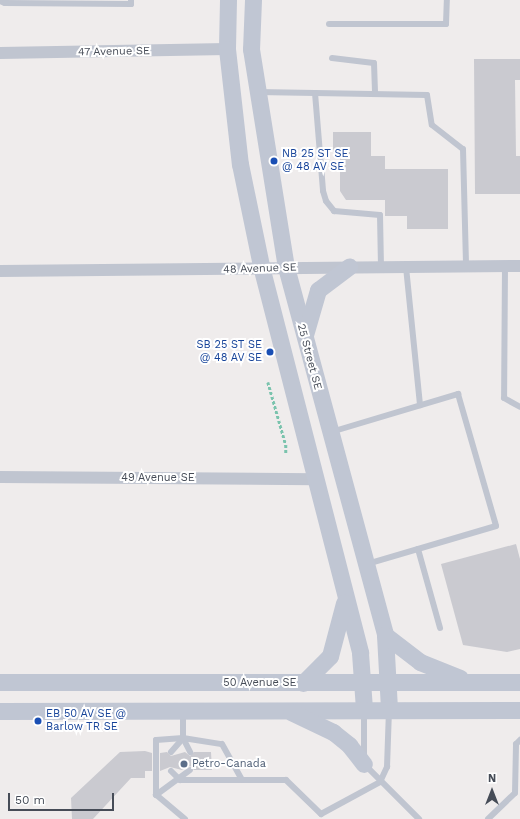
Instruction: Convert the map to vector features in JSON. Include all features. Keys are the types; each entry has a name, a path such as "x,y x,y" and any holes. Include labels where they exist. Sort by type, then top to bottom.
{"street":[{"path":"228,0 227,50 240,164 262,270 360,652 364,682 364,709"},
{"name":"25 Street SE","path":"253,0 251,48 286,267 329,432 385,635 389,683 389,709"},
{"name":"47 Avenue SE","path":"0,54 227,50"},
{"name":"48 Avenue SE","path":"0,271 262,270 286,267 520,266"},
{"path":"305,339 312,302 318,290 349,267"},
{"name":"49 Avenue SE","path":"0,477 316,479"},
{"path":"303,683 330,656 341,626 346,595"},
{"path":"385,635 420,662 474,683"},
{"name":"50 Avenue SE","path":"0,682 520,682"},
{"path":"286,709 333,732 349,745 364,764"},
{"path":"0,711 286,709 520,710"}],"lane":[{"path":"0,1 5,4 131,4 131,0"},
{"path":"329,24 446,24 447,0"},
{"path":"332,58 374,63 374,94"},
{"path":"258,92 427,95 432,125 463,149 466,267"},
{"path":"316,93 326,201 334,212 380,214 381,267"},
{"path":"506,266 502,368 504,398 519,409"},
{"path":"406,267 420,405"},
{"path":"329,432 458,394 496,526 366,565"},
{"path":"418,549 440,628"},
{"path":"364,709 364,764 380,782 419,819"},
{"path":"315,819 321,814 380,782 387,767 389,709"},
{"path":"183,710 183,738 190,752"},
{"path":"171,752 183,738"},
{"path":"156,795 156,740 183,738 222,744 242,780"},
{"path":"488,819 515,793 518,742"},
{"path":"156,795 180,780 190,770"},
{"path":"171,771 180,780 286,780 321,814"},
{"path":"156,795 185,819"}],"path":[{"path":"268,382 286,445 286,454"}],"building":[{"path":"474,59 520,59 520,80 515,80 516,156 520,156 520,194 475,194"},
{"path":"333,132 371,132 371,156 385,156 385,169 448,169 448,229 407,229 407,216 385,216 385,200 346,200 340,191 340,152 333,152"},
{"path":"516,544 520,559 520,649 507,652 463,645 441,564"},
{"path":"145,751 152,753 152,771 145,771 145,778 131,778 93,819 72,819 71,798 120,752"},
{"path":"167,752 171,756 185,752 190,756 194,752 211,752 212,770 194,770 190,766 182,770 170,767 160,771 160,753"}],"place":[{"name":"NB 25 ST SE @ 48 AV SE","path":"274,161"},
{"name":"SB 25 ST SE @ 48 AV SE","path":"270,352"},
{"name":"EB 50 AV SE @ Barlow TR SE","path":"38,721"},
{"name":"Petro-Canada","path":"184,764"}]}
